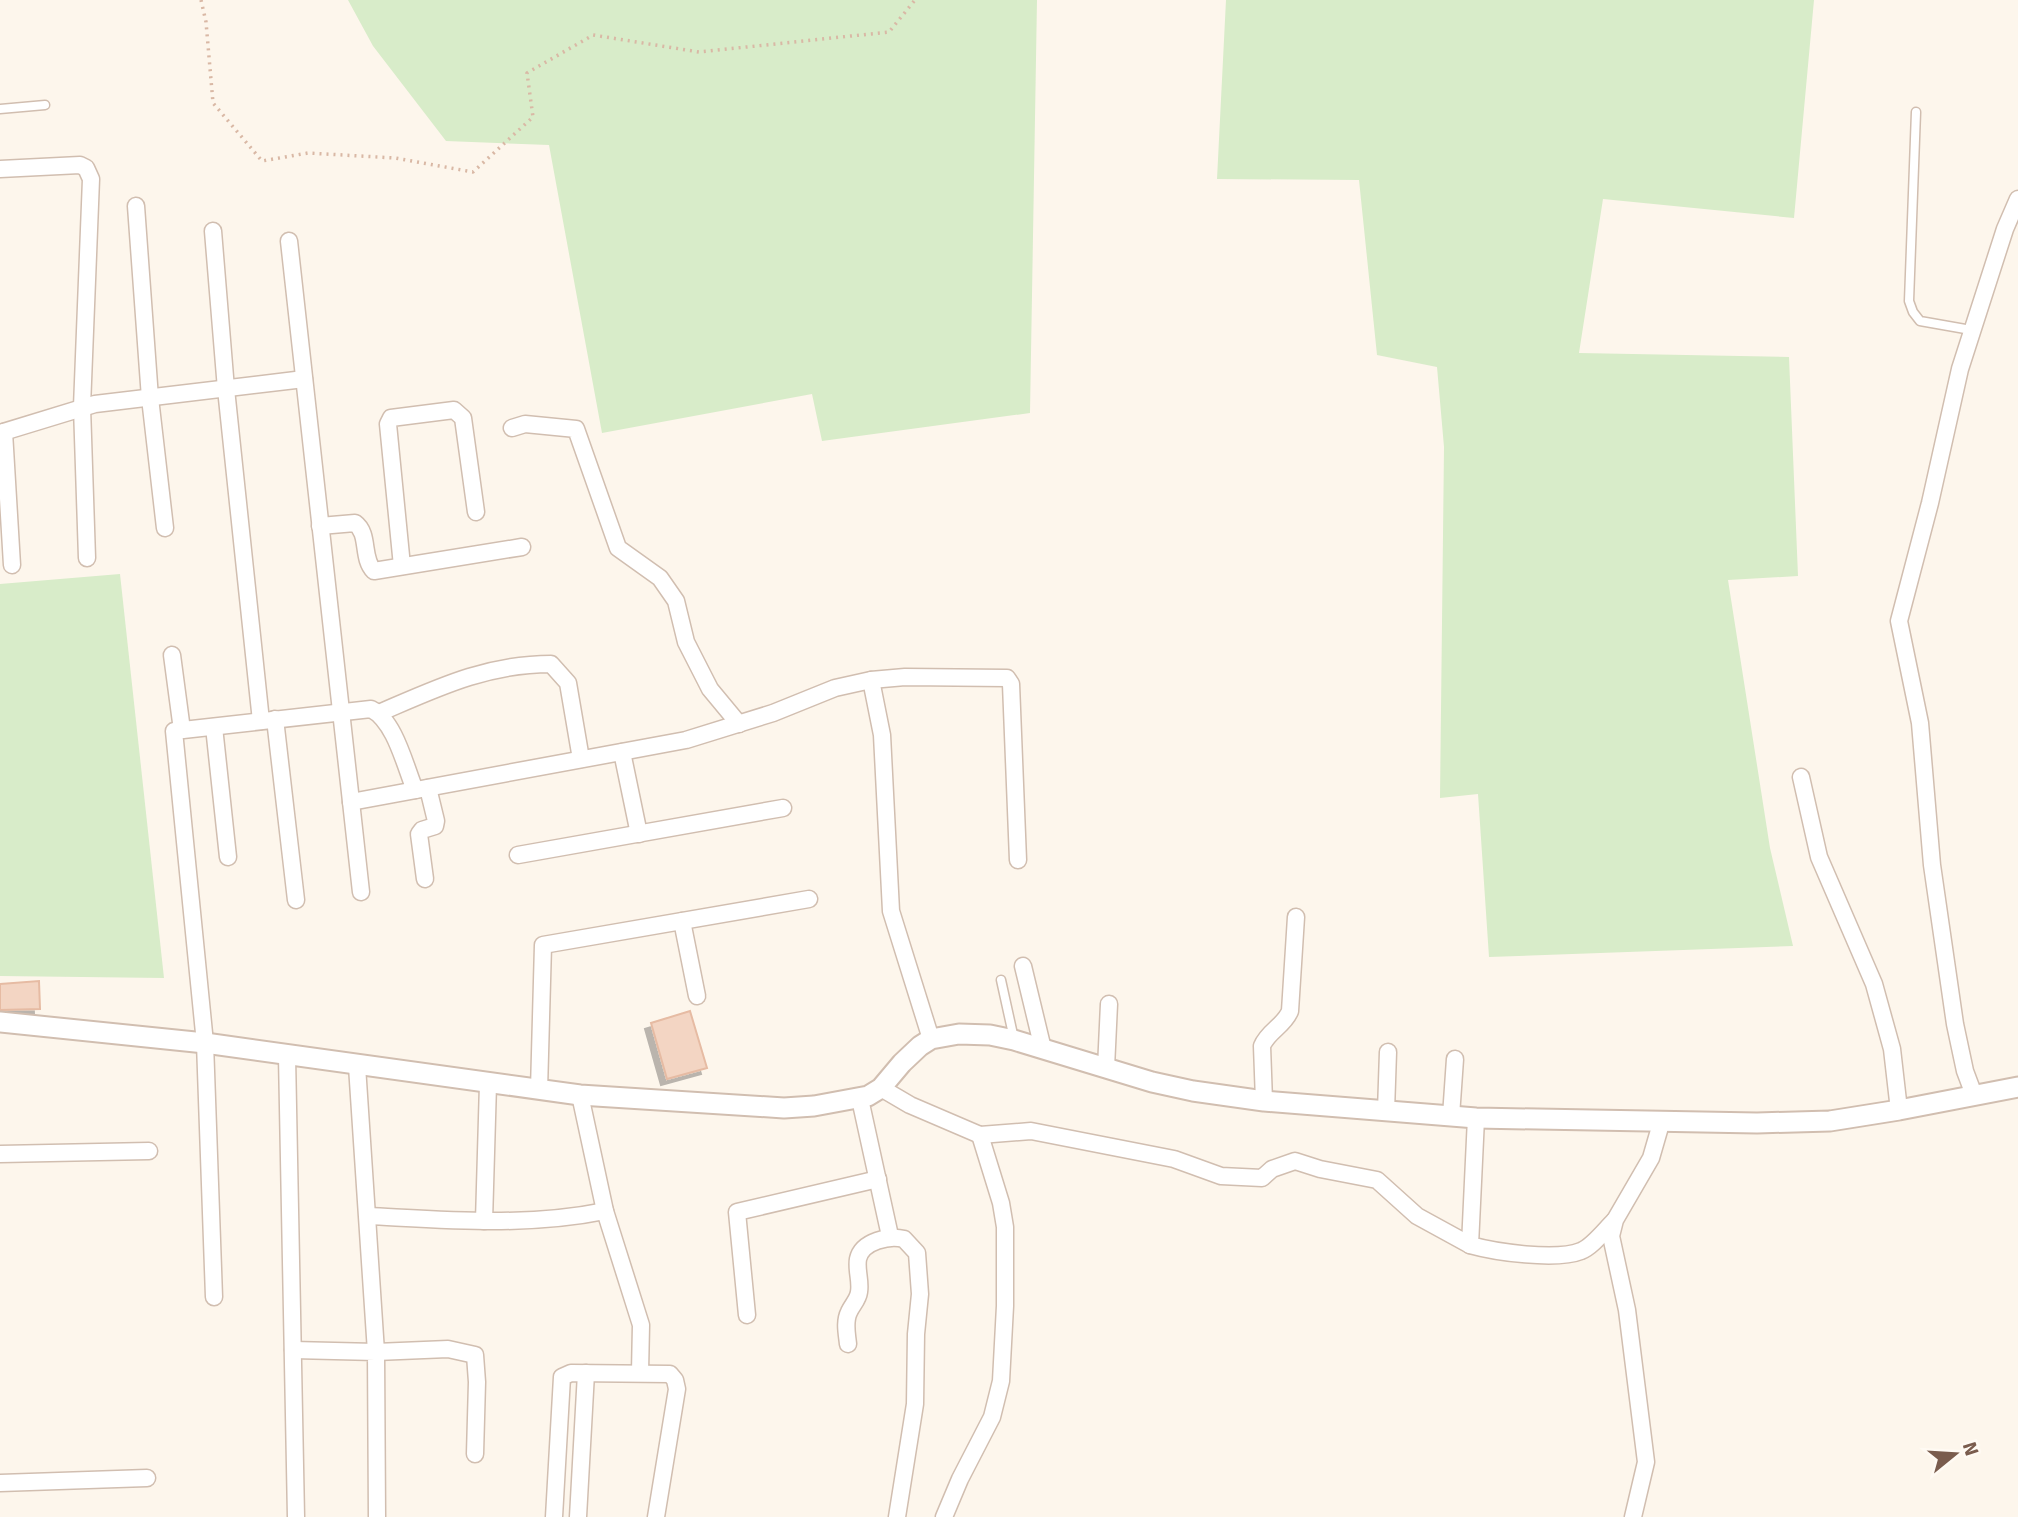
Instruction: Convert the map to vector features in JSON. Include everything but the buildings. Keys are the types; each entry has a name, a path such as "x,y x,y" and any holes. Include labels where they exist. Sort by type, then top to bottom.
{"street":[{"path":"0,169 80,165 89,173 91,186 82,407 87,558"},
{"path":"1974,1095 1965,1071 1955,1024 1932,864 1920,723 1899,621 1971,330 2004,229 2018,200"},
{"path":"136,206 150,398 165,528"},
{"path":"212,230 226,388 268,720 296,900"},
{"path":"289,241 361,892"},
{"path":"12,565 2,432 82,407 304,379"},
{"path":"402,566 388,424 391,418 454,410 460,414 463,418 476,512"},
{"path":"512,428 525,425 576,429 618,548 660,578 676,601 686,642 709,689 739,724"},
{"path":"320,526 359,524 374,571 522,547"},
{"path":"172,655 182,730"},
{"path":"379,713 462,677 524,664 551,663 568,683 581,759"},
{"path":"351,802 686,740 739,724 835,688 871,680 942,676 1007,678 1018,860"},
{"path":"871,680 882,735 891,911 932,1039"},
{"path":"214,1297 205,1043 194,908 174,731 364,708 379,713 389,724 436,821 435,826 422,830 419,834 425,879"},
{"path":"214,727 228,857"},
{"path":"622,752 639,834"},
{"path":"1801,777 1819,857 1874,984 1892,1049 1899,1110"},
{"path":"518,855 783,808"},
{"path":"539,1090 543,945 809,899"},
{"path":"1264,1101 1262,1046 1265,1038 1286,1021 1290,1011 1296,917"},
{"path":"682,921 697,996"},
{"path":"1023,966 1043,1049"},
{"path":"1107,1068 1109,1004"},
{"path":"0,1022 205,1043 580,1095 784,1108 860,1099 881,1088 911,1053 932,1039 959,1034 1014,1040 1172,1087 1264,1101 1476,1118 1830,1121 2018,1087"},
{"path":"1386,1111 1388,1052"},
{"path":"288,1056 296,1517"},
{"path":"1451,1116 1455,1059"},
{"path":"357,1066 376,1352 377,1517"},
{"path":"484,1222 488,1084"},
{"path":"881,1088 910,1105 980,1135 1031,1131 1174,1159 1221,1176 1262,1178 1272,1169 1295,1161 1320,1169 1377,1180 1417,1216 1469,1245 1487,1250 1550,1255 1582,1251 1615,1220"},
{"path":"580,1095 605,1211 641,1325 640,1372"},
{"path":"860,1099 890,1236"},
{"path":"1469,1245 1473,1216 1476,1118"},
{"path":"1633,1517 1646,1462 1627,1310 1611,1236 1615,1220 1651,1158 1662,1120"},
{"path":"944,1517 992,1417 1001,1381 1005,1306 1004,1227 1001,1203 980,1135"},
{"path":"0,1154 149,1151"},
{"path":"747,1315 737,1212 878,1180"},
{"path":"368,1216 484,1222 566,1219 605,1211"},
{"path":"848,1345 846,1322 848,1313 859,1295 858,1258 866,1248 890,1236 904,1239 917,1253 920,1294 916,1334 915,1404 898,1517"},
{"path":"293,1350 376,1352 447,1349 475,1355 475,1454"},
{"path":"554,1517 560,1384 565,1374 640,1372 670,1374 677,1389 656,1517"},
{"path":"578,1517 586,1373"},
{"path":"0,1483 147,1478"}],"lane":[{"path":"0,109 45,105"},
{"path":"1916,112 1909,301 1920,321 1971,330"},
{"path":"1001,981 1014,1040"}],"path":[{"path":"201,0 206,22 213,103 262,161 309,153 395,158 473,172 533,117 527,73 593,35 699,52 890,32 915,0"}],"green space":[{"path":"348,0 1037,0 1030,413 822,441 812,394 602,433 549,145 446,141 373,46"},
{"path":"1226,0 1814,0 1794,218 1603,199 1579,353 1789,357 1798,576 1728,580 1770,848 1793,946 1489,957 1478,794 1440,798 1444,447 1437,367 1377,355 1359,180 1217,179"},
{"path":"120,574 164,978 0,976 0,584"}]}
